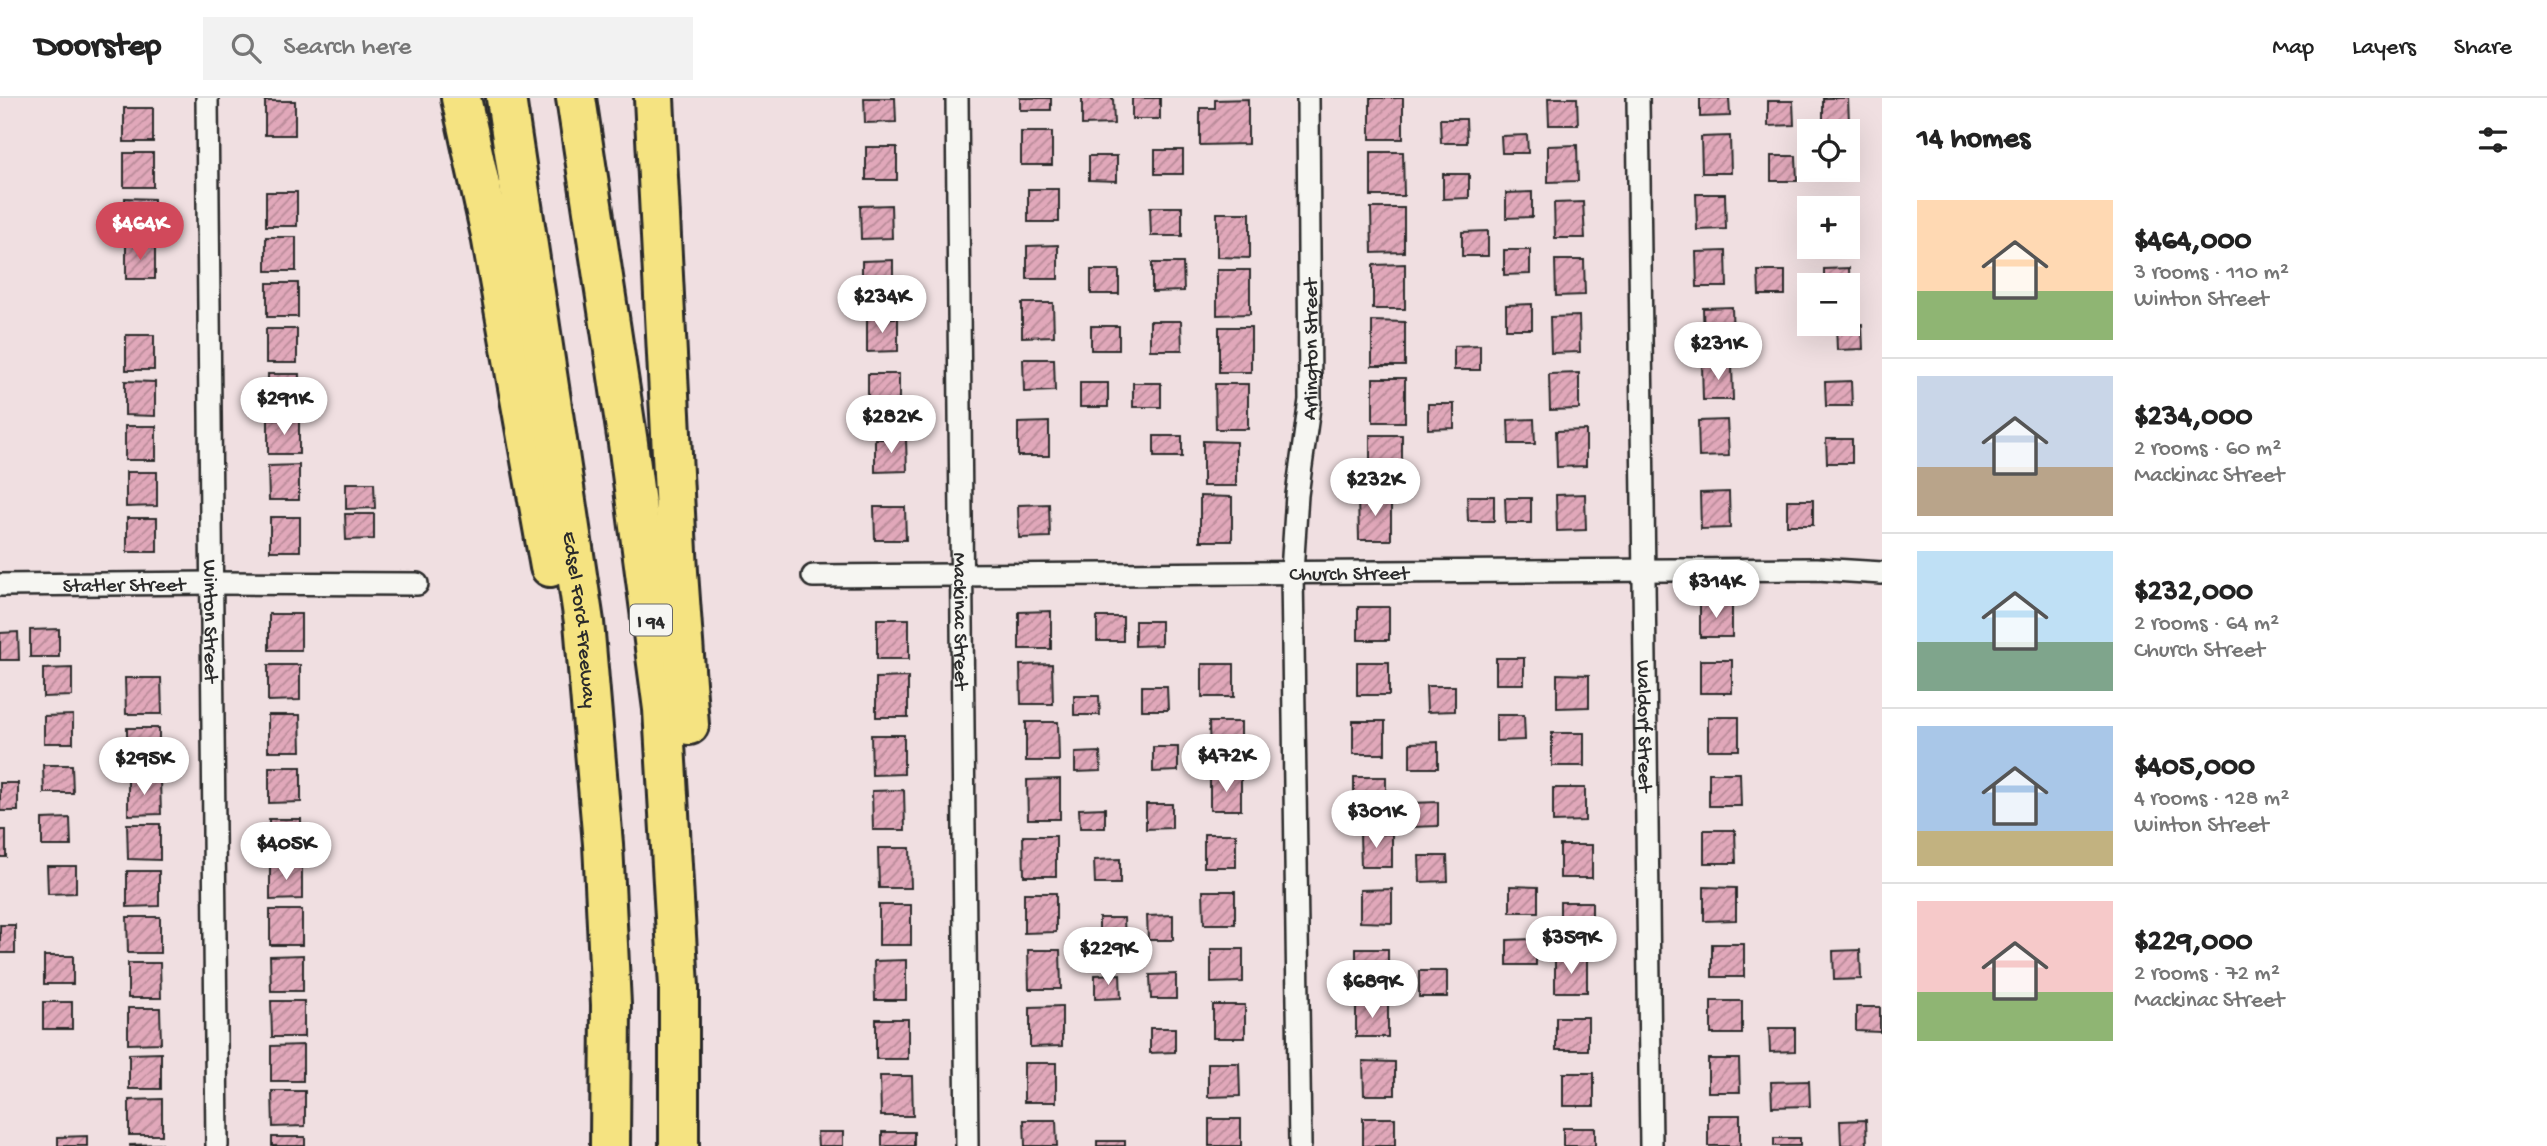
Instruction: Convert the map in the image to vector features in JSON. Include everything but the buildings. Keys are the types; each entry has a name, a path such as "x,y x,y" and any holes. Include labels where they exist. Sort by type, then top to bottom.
{"highway":[{"path":"461,98 491,235 554,589 578,817 611,1005"},
{"name":"Edsel Ford Freeway","path":"506,98 584,622 603,844 611,1005 610,1146"},
{"name":"I 94","path":"576,98 628,443 663,709 680,987 679,1146"},
{"path":"654,98 678,572 695,806 703,976 701,1100 692,1146"}],"street":[{"name":"Winton Street","path":"207,98 217,1146"},
{"name":"Mackinac Street","path":"957,98 967,1146"},
{"name":"Arlington Street","path":"1300,1146 1292,572 1297,495 1310,400 1308,98"},
{"name":"Waldorf Street","path":"1638,98 1651,1146"},
{"name":"Church Street","path":"813,576 1816,569 1882,573"},
{"name":"Statler Street","path":"0,585 418,584"}]}
